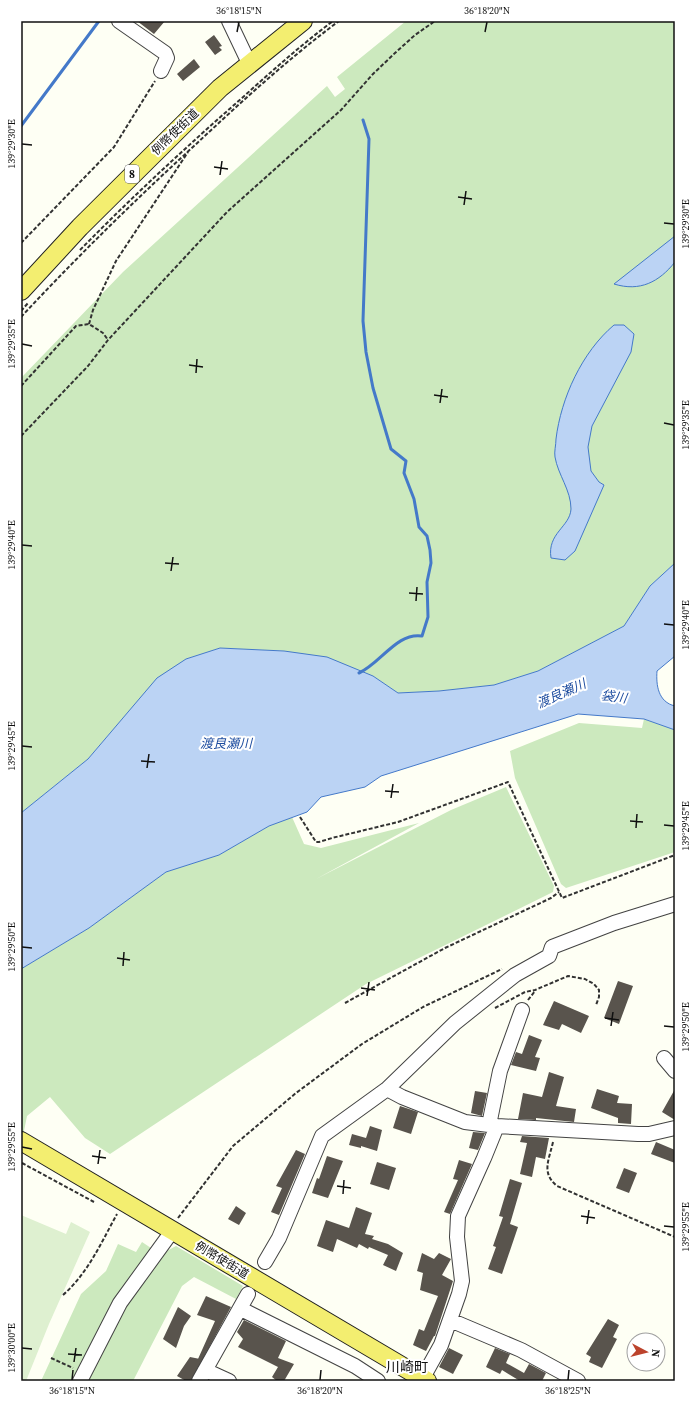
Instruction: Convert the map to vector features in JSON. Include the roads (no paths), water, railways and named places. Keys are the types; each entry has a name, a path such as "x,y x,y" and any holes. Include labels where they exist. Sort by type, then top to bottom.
{"main road":[{"name":"8","path":"249,63 303,21"},
{"name":"例幣使街道","path":"21,291 80,227 153,153 220,88 249,63"},
{"name":"例幣使街道","path":"21,1141 172,1226 424,1380"}],"street":[{"path":"119,21 164,53 167,58 161,71"},
{"path":"228,21 249,63"},
{"path":"265,1262 279,1238 322,1136 387,1090 455,1023 515,976 549,956 552,947 614,923 675,904"},
{"path":"424,1380 441,1345 459,1294 462,1281 456,1227 458,1216 484,1158 493,1125 500,1071 522,1010"},
{"path":"664,1058 675,1071"},
{"path":"387,1090 465,1122 638,1134 649,1134 675,1128"},
{"path":"81,1378 120,1303 172,1226"},
{"path":"229,1381 202,1376 241,1309 248,1294"},
{"path":"241,1309 355,1366 378,1381"},
{"path":"450,1320 521,1350 578,1381"}],"water":[{"path":"675,236 675,262 656,280 648,284 632,287 614,284"},
{"path":"614,325 624,325 634,334 631,352 592,426 588,447 591,471 599,482 604,485 575,551 565,560 551,558 552,542 567,521 571,509 569,495 555,455 556,439 563,408 568,392 583,362 592,348"},
{"name":"渡良瀬川","path":"675,563 675,656 657,671 657,676 659,692 662,697 669,704 675,706 675,730 644,719 578,714 381,776 365,787 321,797 307,812 269,826 219,855 166,872 89,928 21,969 21,813 88,759 157,678 186,659 220,648 284,651 327,657 373,676 398,693 439,691 494,685 538,671 624,626 650,586"}],"waterway":[{"path":"21,126 99,21"},
{"path":"359,673 367,669 389,650 405,639 413,636 422,636 428,617 427,582 431,563 427,536 419,527 414,499 404,473 406,461 391,449 373,388 366,352 363,321 369,139 363,120"}],"district":[{"name":"川崎町","path":"407,1367"}],"water label":[{"name":"袋川","path":"614,696"}]}
